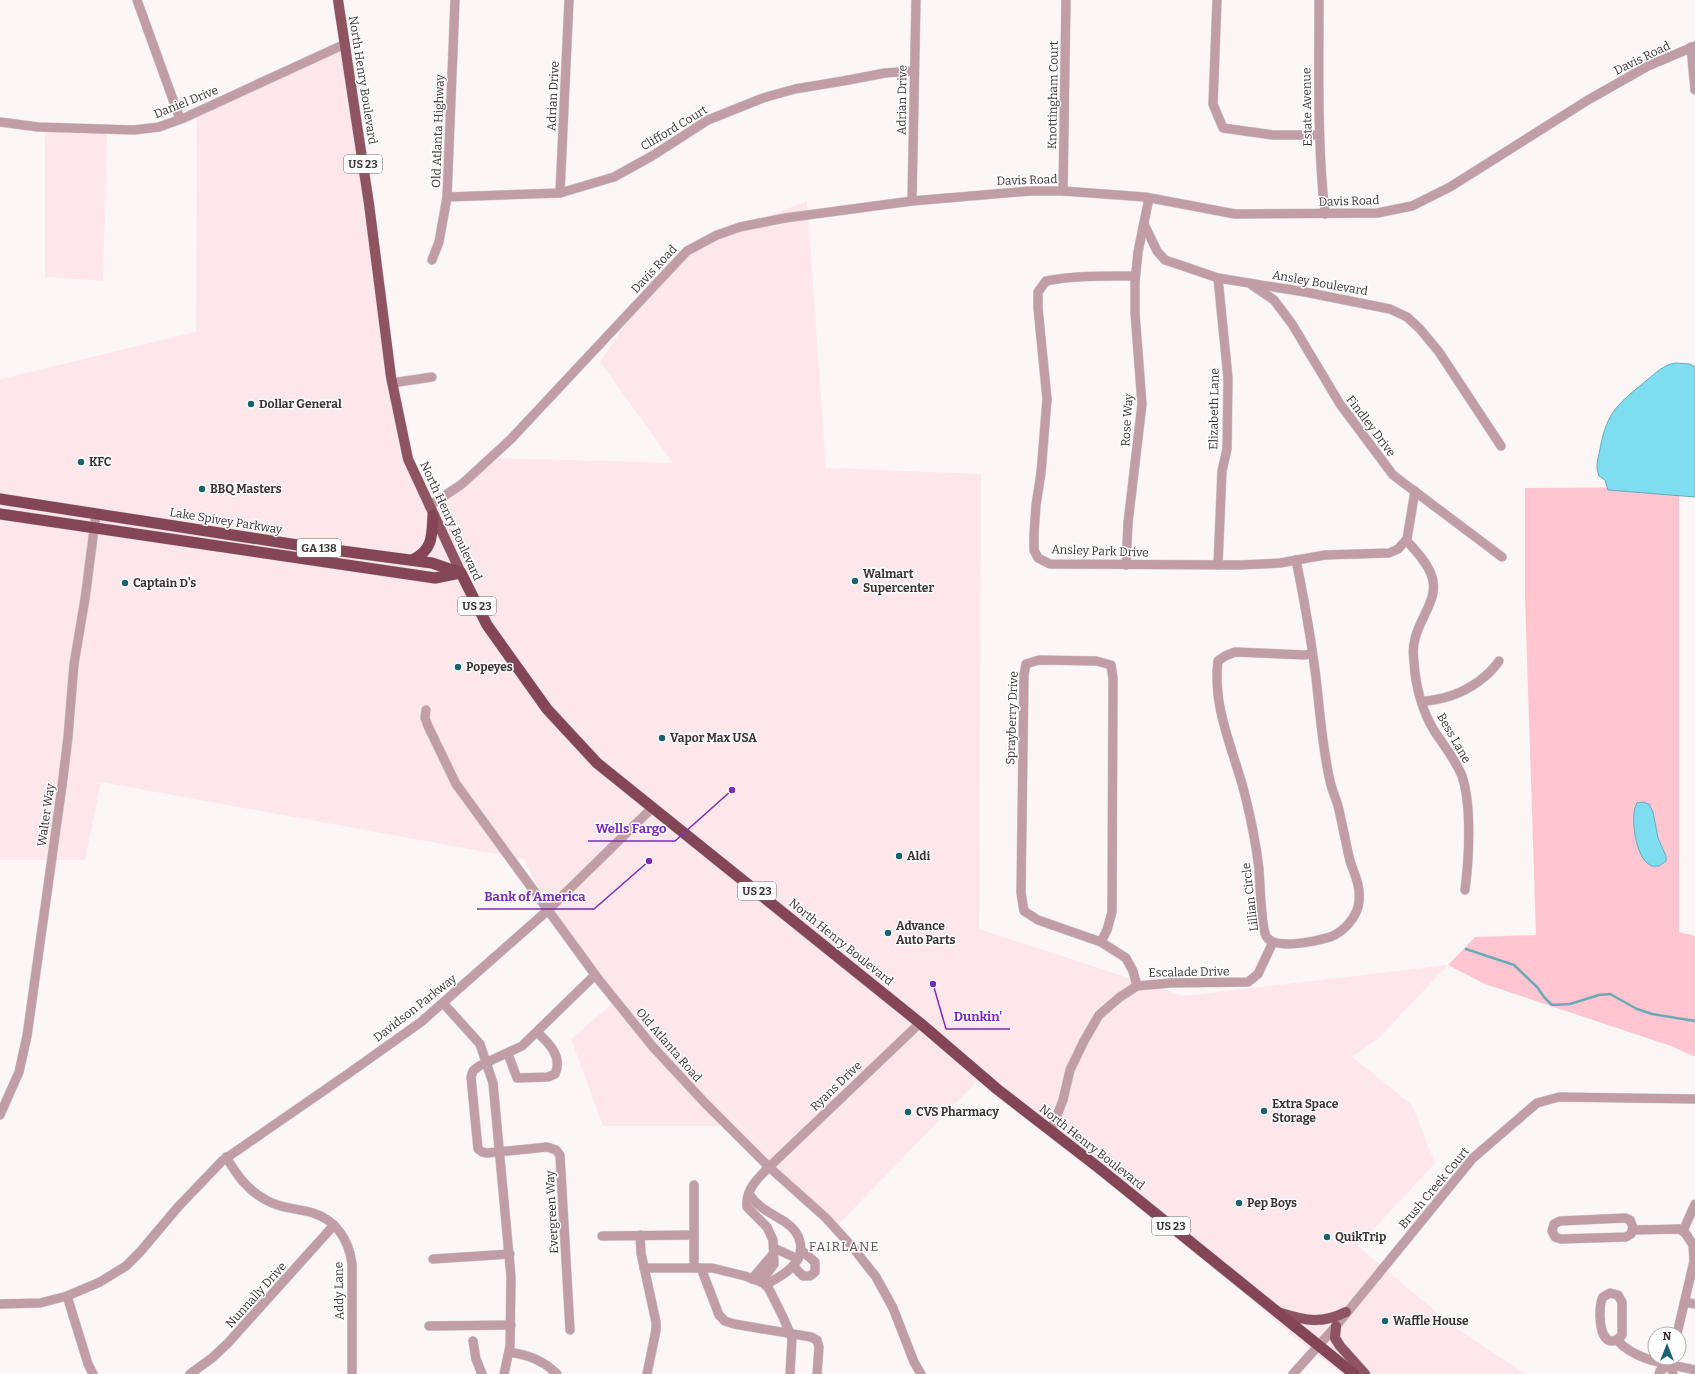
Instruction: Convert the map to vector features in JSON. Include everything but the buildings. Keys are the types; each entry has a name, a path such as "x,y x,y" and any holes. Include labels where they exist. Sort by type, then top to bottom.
{"highway":[{"name":"Lake Spivey Parkway","path":"0,499 304,546 432,563 461,573"},
{"path":"412,560 425,552 429,546 431,510"},
{"name":"Lake Spivey Parkway","path":"0,514 435,578 461,573"},
{"name":"North Henry Boulevard","path":"461,573 487,625 547,709 597,763 920,1023 998,1089 1099,1168 1354,1374"}],"main road":[{"name":"North Henry Boulevard","path":"338,0 369,204 392,383 408,459 461,573"},
{"path":"1277,1312 1299,1319 1313,1321 1336,1317 1346,1312"},
{"path":"1336,1326 1335,1338 1340,1346 1365,1374"}],"street":[{"path":"137,0 180,119"},
{"name":"Old Atlanta Highway","path":"432,260 439,242 448,197 455,0"},
{"name":"Adrian Drive","path":"560,193 569,0"},
{"name":"Adrian Drive","path":"912,201 916,0"},
{"name":"Knottingham Court","path":"1063,191 1066,0"},
{"path":"1217,0 1213,104 1223,128 1273,136 1319,135"},
{"name":"Estate Avenue","path":"1319,0 1319,135 1324,214"},
{"name":"Daniel Drive","path":"0,122 38,127 134,130 159,127 180,119 345,44"},
{"path":"1693,47 1695,90"},
{"name":"Davis Road","path":"431,510 511,439 687,251 717,235 740,226 826,211 912,201 985,194 1063,191 1149,198 1235,214 1377,213 1412,206 1450,187 1588,100 1648,66 1693,47"},
{"name":"Clifford Court","path":"448,197 560,193 614,177 652,156 708,120 763,98 822,84 914,71"},
{"path":"1136,276 1149,198"},
{"name":"Ansley Boulevard","path":"1144,224 1157,251 1165,260 1218,278 1390,308 1407,317 1420,329 1440,352 1501,446"},
{"name":"Ansley Park Drive","path":"1136,276 1080,276 1046,281 1038,292 1048,399 1041,473 1036,505 1034,550 1038,558 1050,564 1218,565 1280,563 1325,555 1389,553 1398,549 1406,540"},
{"name":"Rose Way","path":"1126,565 1128,523 1142,404 1136,313 1136,276"},
{"name":"Elizabeth Lane","path":"1218,278 1228,378 1227,449 1222,471 1218,565"},
{"name":"Findley Drive","path":"1250,283 1274,300 1292,324 1340,404 1366,441 1393,475 1502,557"},
{"path":"392,383 432,377"},
{"path":"1406,540 1414,491"},
{"name":"Walter Way","path":"0,1114 19,1072 27,1036 62,786 74,664 85,599 96,514"},
{"name":"Bess Lane","path":"1406,540 1431,573 1433,581 1433,594 1415,638 1414,646 1416,676 1422,702 1429,722 1454,760 1465,786 1468,805 1468,862 1465,890"},
{"name":"Lillian Circle","path":"1296,560 1312,653 1326,764 1357,881 1360,901 1351,922 1331,936 1291,944 1273,942 1266,936 1259,866 1250,817 1245,795 1220,713 1217,672 1218,661 1235,652 1305,655 1312,653"},
{"name":"Sprayberry Drive","path":"1100,942 1107,930 1112,912 1113,678 1111,665 1096,661 1039,660 1026,664 1024,676 1021,893 1024,911 1038,920 1100,942 1126,958 1133,971 1137,986"},
{"path":"1422,702 1453,695 1472,686 1488,674 1499,661"},
{"name":"Old Atlanta Road","path":"426,710 425,718 428,726 456,784 547,911 595,975 653,1047 704,1102 769,1167 826,1218 854,1249 876,1277 894,1308 914,1362 921,1374"},
{"name":"Davidson Parkway","path":"0,1304 40,1303 67,1296 100,1282 126,1266 215,1167 226,1157 421,1022 547,911 652,808"},
{"name":"Escalade Drive","path":"1051,1131 1063,1100 1070,1070 1084,1041 1099,1015 1120,997 1137,986 1170,983 1248,982 1258,974 1273,942"},
{"name":"Evergreen Way","path":"570,1330 560,1155 556,1150 547,1147 484,1153 477,1148 471,1077 473,1071 522,1046 595,975"},
{"path":"444,1003 480,1044 487,1063 492,1084 500,1152 512,1285 509,1352 504,1374"},
{"name":"Ryans Drive","path":"749,1194 752,1185 769,1167 920,1023"},
{"path":"508,1054 516,1077 518,1078 548,1078 555,1074 557,1062 554,1052 549,1043 537,1032"},
{"name":"Brush Creek Court","path":"1293,1374 1336,1326 1473,1158 1537,1104 1558,1097 1695,1099"},
{"name":"Addy Lane","path":"226,1157 242,1181 262,1198 284,1208 318,1215 334,1225 346,1241 350,1251 352,1264 352,1374"},
{"path":"694,1185 694,1235 697,1268 719,1315 725,1321 734,1324 810,1337 818,1342 817,1374"},
{"path":"749,1194 747,1207 770,1232 774,1250 760,1282"},
{"path":"749,1194 761,1208 792,1227 800,1239 798,1258"},
{"path":"1683,1231 1695,1204"},
{"path":"1626,1218 1632,1222 1633,1230 1631,1234 1626,1236 1558,1238 1553,1235 1552,1230 1554,1224 1558,1221 1626,1218"},
{"path":"1584,1220 1584,1238"},
{"name":"Nunnally Drive","path":"190,1374 225,1347 334,1225"},
{"path":"1633,1230 1675,1228 1683,1231 1691,1241 1695,1253 1679,1326"},
{"path":"640,1235 640,1253 656,1322 656,1330 647,1374"},
{"path":"602,1236 694,1235"},
{"path":"774,1250 798,1258"},
{"path":"433,1259 510,1254"},
{"path":"760,1282 798,1258"},
{"path":"644,1268 717,1269 760,1282 783,1317 790,1334 792,1344 790,1374"},
{"path":"1610,1293 1618,1295 1621,1301 1622,1332 1621,1336 1617,1340 1612,1342 1607,1340 1602,1333 1601,1301 1604,1296 1610,1293"},
{"path":"67,1296 88,1364 93,1374"},
{"path":"1685,1302 1695,1304"},
{"path":"428,1326 510,1325"},
{"path":"1617,1340 1624,1348 1634,1354 1647,1356"},
{"path":"473,1341 476,1359 482,1374"},
{"path":"509,1352 543,1362 557,1374"},
{"path":"1659,1374 1666,1366"},
{"path":"1684,1366 1695,1370"}],"shaded area":[{"path":"351,44 400,438 428,508 499,458 673,463 600,362 652,285 705,241 807,201 826,468 981,474 979,929 1184,996 1448,965 1379,1038 1352,1057 1412,1105 1435,1163 1358,1246 1453,1326 1526,1374 1342,1374 1298,1340 1184,1242 1136,1206 1073,1147 979,1079 838,1225 728,1126 603,1126 571,1039 614,1002 555,923 524,859 101,782 85,860 0,860 0,379 196,332 197,114"},
{"path":"45,127 107,132 103,281 45,277"},
{"path":"1679,487 1679,932 1695,936 1695,1057 1671,1046 1485,984 1448,965 1475,937 1536,935 1525,597 1525,488"}],"water":[{"path":"1675,363 1690,364 1695,367 1695,497 1608,490 1605,480 1599,476 1597,466 1603,436 1610,417 1621,402 1637,388 1660,370"},
{"path":"1643,802 1649,804 1653,812 1658,838 1666,856 1666,861 1659,866 1651,866 1645,861 1635,836 1635,809 1637,803"}],"waterway":[{"path":"1466,949 1514,965 1537,987 1552,1005 1570,1004 1599,995 1610,994 1637,1009 1652,1014 1695,1021"}],"place":[{"name":"Dollar General","path":"251,404"},
{"name":"KFC","path":"81,462"},
{"name":"BBQ Masters","path":"202,489"},
{"name":"Walmart Supercenter","path":"855,581"},
{"name":"Captain D's","path":"125,583"},
{"name":"Popeyes","path":"458,667"},
{"name":"Vapor Max USA","path":"662,738"},
{"name":"Wells Fargo","path":"732,790"},
{"name":"Aldi","path":"899,856"},
{"name":"Bank of America","path":"649,861"},
{"name":"Advance Auto Parts","path":"888,933"},
{"name":"Dunkin'","path":"933,984"},
{"name":"Extra Space Storage","path":"1264,1111"},
{"name":"CVS Pharmacy","path":"908,1112"},
{"name":"Pep Boys","path":"1239,1203"},
{"name":"QuikTrip","path":"1327,1237"},
{"name":"Waffle House","path":"1385,1321"}],"district":[{"name":"FAIRLANE","path":"844,1246"}]}
